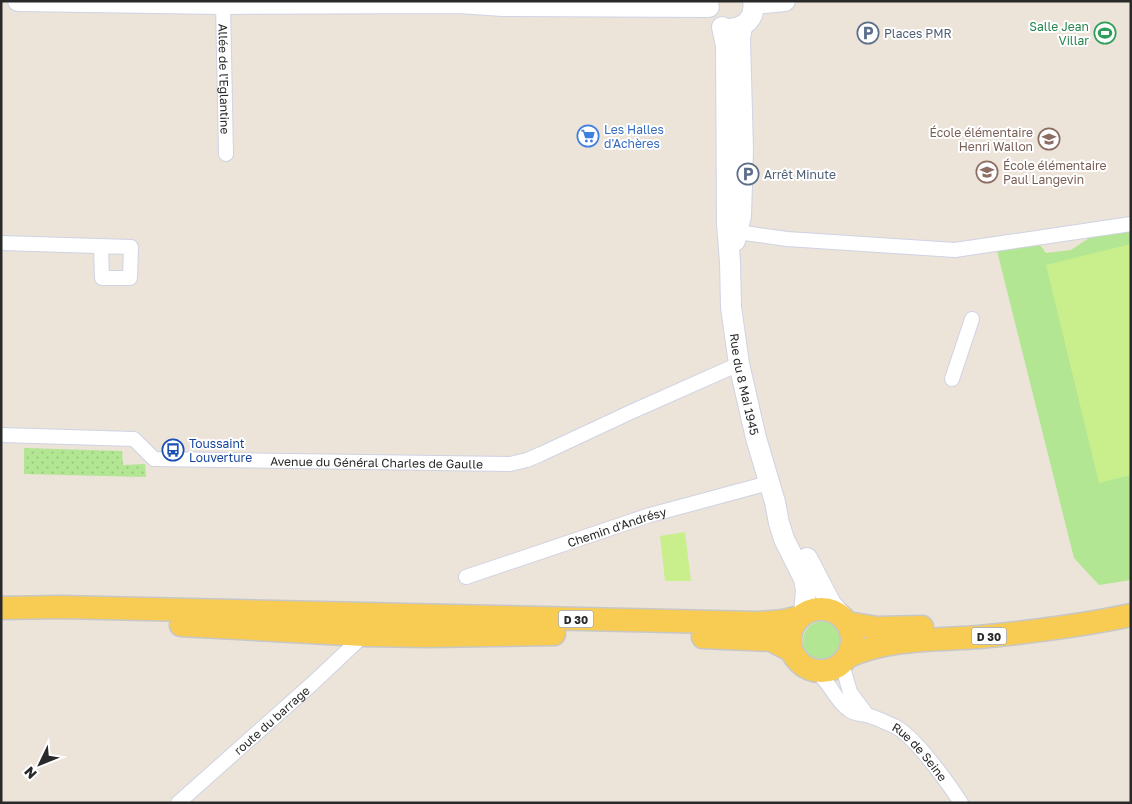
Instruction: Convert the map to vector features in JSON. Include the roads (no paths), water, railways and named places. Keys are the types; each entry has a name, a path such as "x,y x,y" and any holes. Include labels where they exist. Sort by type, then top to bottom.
{"main road":[{"name":"D 30","path":"845,619 876,628 977,624 1030,618 1131,599"},
{"name":"D 30","path":"1,608 60,607 758,623 784,621 802,616"},
{"path":"816,609 825,609 834,611 845,619 853,640 845,660 833,669 823,671 813,670 804,666 797,659 792,651 791,633 794,624 802,616 816,609"},
{"name":"D 30","path":"1,614 60,619 364,635 428,636 564,633 758,639 770,640 792,651"},
{"name":"D 30","path":"845,660 866,648 887,644 985,636 1068,626 1131,615"}],"street":[{"path":"31,2 223,4 458,2 503,6 710,4 712,18 722,27 729,29 742,26 749,21 753,14 753,3 785,1"},
{"name":"Allée de l'Eglantine","path":"223,4 226,154"},
{"name":"Rue du 8 Mai 1945","path":"730,262 741,216 743,149 740,39 742,26"},
{"name":"Rue du 8 Mai 1945","path":"722,27 726,46 727,224 731,307 739,364 756,438 784,538 804,579 806,590 802,616"},
{"path":"737,232 787,239 955,250 1131,224"},
{"path":"1,242 102,247"},
{"path":"952,379 972,318"},
{"name":"Avenue du Général Charles de Gaulle","path":"1,435 134,439 154,459 510,464 534,457 739,364"},
{"name":"Rue du 8 Mai 1945","path":"772,493 788,518 824,592 831,604 845,619"},
{"name":"Chemin d'Andrésy","path":"466,578 650,515 772,493"},
{"path":"364,635 382,622 395,616"},
{"name":"route du barrage","path":"178,803 364,635"},
{"path":"845,660 850,692 866,715"},
{"name":"Rue de Seine","path":"813,670 822,675 840,701 849,710 899,729 911,738 961,803"}],"place":[{"name":"Places PMR","path":"868,33"},
{"name":"Salle Jean Villar","path":"1105,33"},
{"name":"Les Halles d'Achères","path":"588,136"},
{"name":"École élémentaire Henri Wallon","path":"1049,139"},
{"name":"École élémentaire Paul Langevin","path":"987,172"},
{"name":"Arrêt Minute","path":"748,174"},
{"name":"Toussaint Louverture","path":"173,450"}]}
